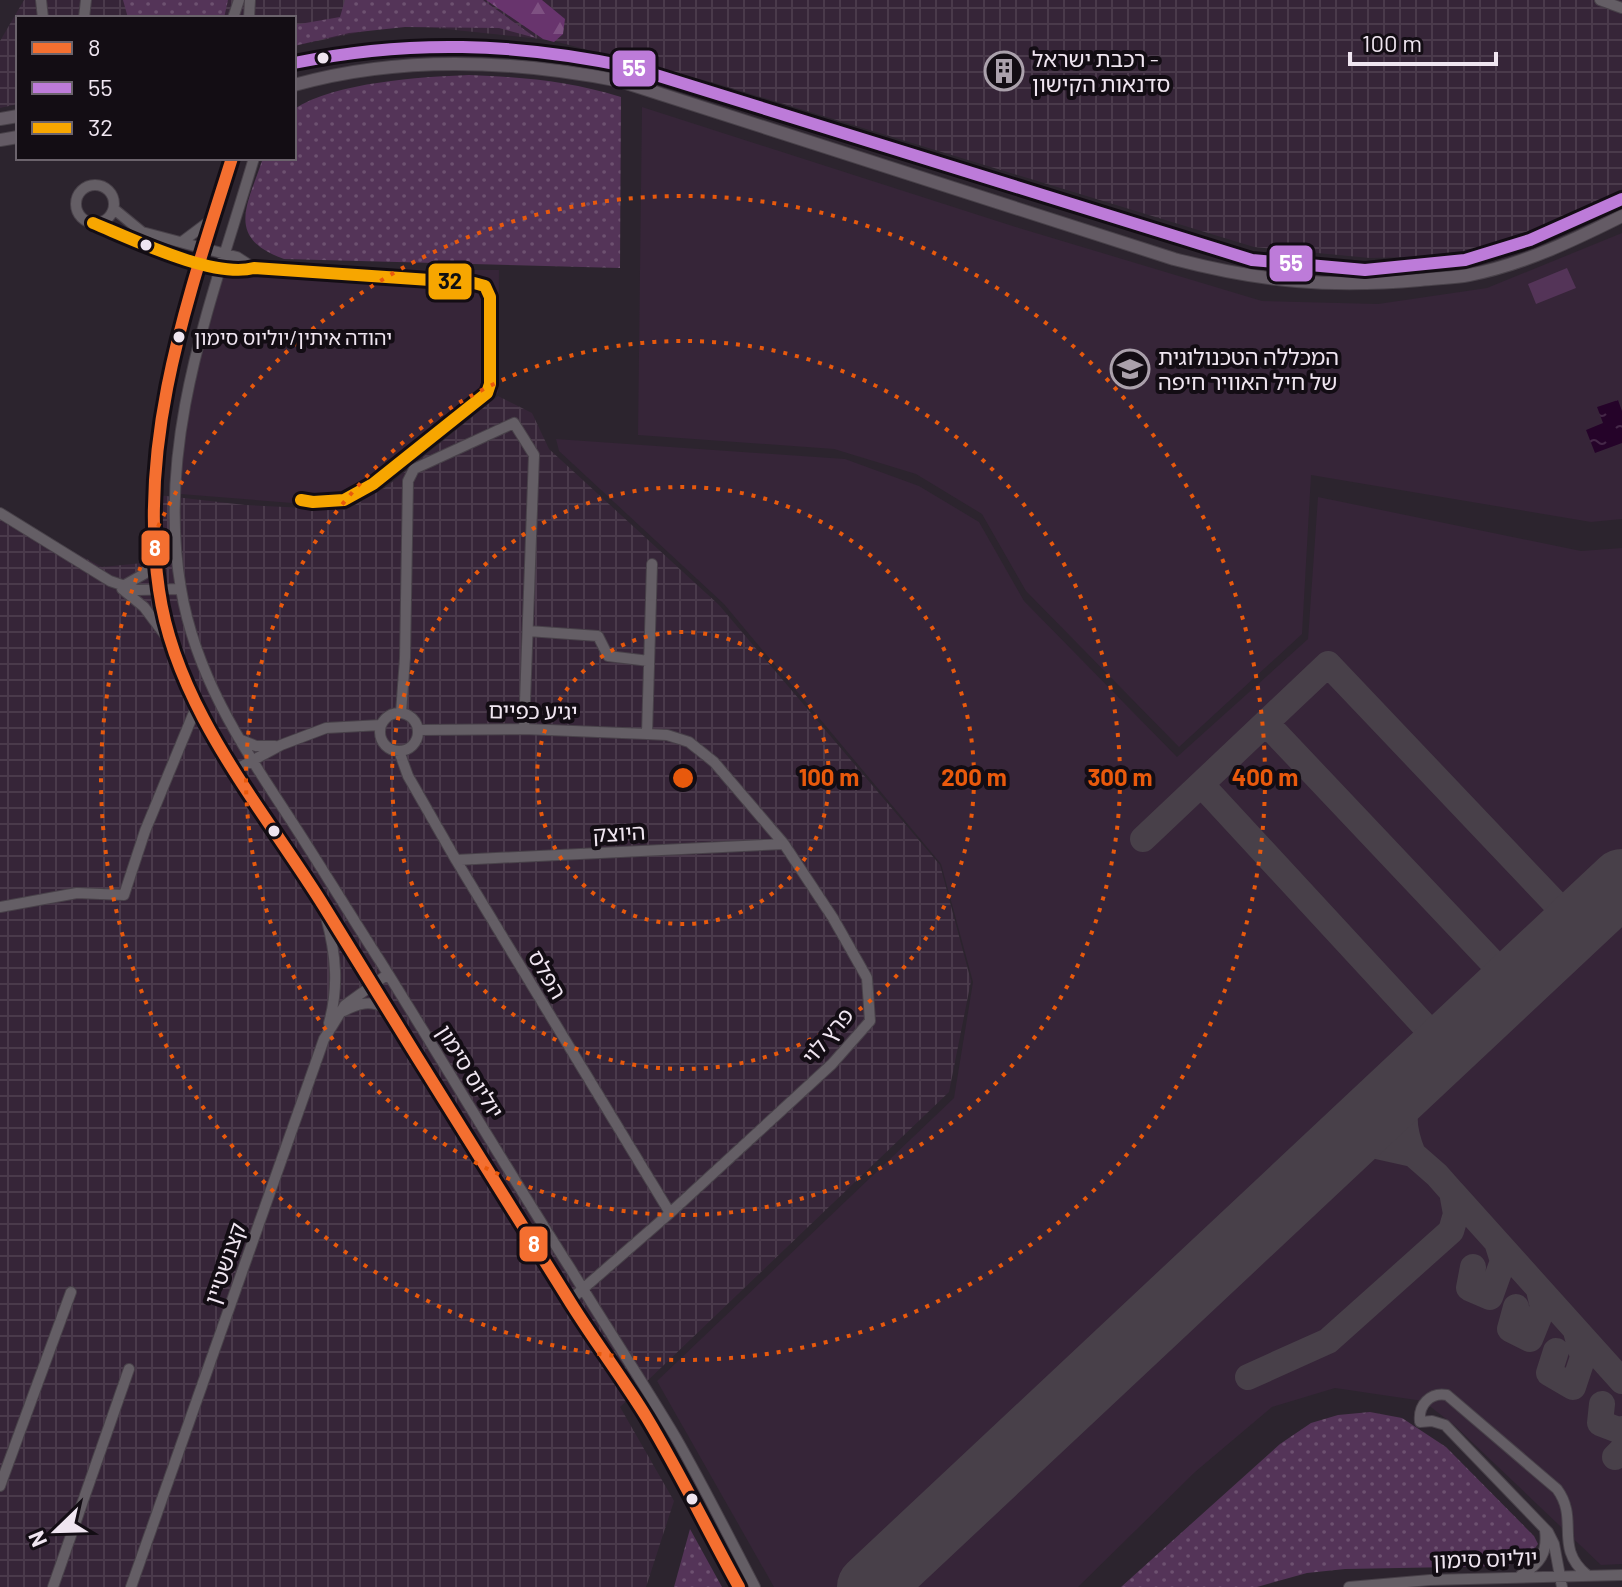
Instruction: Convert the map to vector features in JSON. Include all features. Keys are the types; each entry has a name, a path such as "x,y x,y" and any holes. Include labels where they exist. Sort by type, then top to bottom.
{"main road":[{"path":"296,63 368,49 465,45 584,57 630,67 1252,260 1365,270 1465,260 1530,240 1622,199"},
{"path":"296,85 371,68 462,64 571,72 620,81 1174,259 1281,282 1367,285 1469,275 1561,245 1622,216"}],"street":[{"path":"1600,0 1622,8"},
{"name":"יוליוס סימון","path":"231,160 199,262 162,405 154,483 155,544 159,591 175,652 197,705 235,770 569,1301 645,1415 739,1587"},
{"name":"יוליוס סימון","path":"253,160 196,358 177,452 176,542 181,589 199,661 216,699 252,761 681,1447 755,1587"},
{"path":"254,268 246,261 225,254 142,232 114,209 108,190 97,185 84,188 79,193 76,206 82,218 156,249 221,268 474,283 485,286 490,297 490,384 487,393 373,484 344,500 301,500"},
{"path":"93,223 104,221 114,209"},
{"path":"183,241 213,219"},
{"path":"401,713 408,481 414,469 514,423 534,455 524,729"},
{"path":"0,513 110,581 144,607 175,652"},
{"path":"122,586 148,570 155,544"},
{"path":"647,734 652,564"},
{"path":"110,581 122,586 159,591 181,589"},
{"path":"528,631 598,636 608,656 649,661"},
{"path":"0,907 77,893 124,895 145,831 197,705"},
{"path":"401,713 412,719 418,730 415,742 399,751 383,743 381,725 389,716 401,713"},
{"path":"235,770 281,745 326,728 381,725"},
{"name":"יגיע כפיים","path":"418,730 524,729 647,734"},
{"name":"פרץ לוי","path":"569,1301 832,1064 870,1021 867,978 833,918 784,844 714,762 689,742 667,735 647,734"},
{"path":"238,737 256,746 281,745"},
{"name":"הפלס","path":"399,751 408,776 456,860 670,1213"},
{"name":"היוצק","path":"456,860 784,844"},
{"path":"322,904 336,966 335,998 324,1039"},
{"name":"קצנשטיין","path":"131,1587 324,1039 351,998 388,974"},
{"path":"339,1014 366,1003 377,1004 389,1012"},
{"path":"571,1271 584,1278 605,1271"},
{"path":"600,1315 595,1293 605,1271"},
{"path":"0,1486 71,1292"},
{"path":"53,1587 129,1369"},
{"path":"1562,1587 1554,1544 1545,1528 1445,1425 1432,1421 1420,1422 1421,1410 1435,1394 1447,1395 1557,1489 1568,1511 1570,1553 1587,1575"},
{"path":"1519,1576 1539,1563 1545,1548 1545,1528"},
{"name":"יוליוס סימון","path":"1349,1587 1519,1576 1622,1575"}],"shaded area":[{"path":"24,0 1622,0 1622,189 1532,235 1470,255 1370,258 1254,247 715,83 550,40 398,24 296,46 296,16 16,16 16,104 0,108 0,41"},
{"path":"123,0 228,0 224,16 127,16"},
{"path":"345,0 483,0 536,38 499,28 405,27 349,33 296,46 296,25 340,17"},
{"path":"469,75 508,77 583,87 621,97 620,268 284,259 265,251 253,241 245,218 247,205 262,160 296,160 296,108 332,93 403,80"},
{"name":"המכללה הטכנולוגית של חיל האוויר חיפה","path":"642,107 1019,228 1262,301 1378,304 1487,288 1622,233 1622,519 1591,522 1311,475 1302,634 1179,747 1026,591 982,514 916,474 834,449 638,435"},
{"path":"1567,268 1576,288 1536,304 1528,284"},
{"path":"225,269 499,270 498,393 384,484 343,507 180,494 186,414"},
{"path":"498,396 532,413 549,449 719,605 940,865 971,981 949,1092 620,1407 674,1501 646,1587 0,1587 0,513 102,567 143,563 147,556 149,494 245,505 346,510 386,487"},
{"path":"556,439 845,459 919,486 979,522 1024,601 1177,757 1308,639 1318,497 1581,551 1622,548 1622,1564 1601,1565 1454,1425 1423,1401 1335,1388 1272,1407 1195,1472 1078,1587 774,1587 657,1381 954,1098 973,982 941,864 724,604 559,451"},
{"path":"1370,1412 1402,1418 1446,1447 1534,1536 1538,1544 1532,1552 1508,1566 1345,1569 1307,1573 1257,1587 1121,1587 1280,1444 1311,1423 1338,1415"},
{"path":"690,1529 722,1587 674,1587"}],"green space":[{"path":"486,0 542,0 565,19 563,34 554,42 543,39"}],"water":[{"path":"1618,400 1622,411 1622,443 1595,453 1586,430 1603,423 1597,407"}],"taxiway":[{"path":"1143,839 1328,664 1576,925"},
{"path":"1266,723 1513,984"},
{"path":"1201,784 1445,1048"},
{"path":"1412,1079 1405,1116 1413,1154"},
{"path":"1248,1377 1328,1341 1451,1231 1456,1214 1452,1192 1413,1154 1377,1146 1356,1146 1332,1154"},
{"path":"1452,1192 1622,1381"},
{"path":"1473,1267 1469,1288 1490,1297 1503,1261 1497,1242"},
{"path":"1516,1307 1510,1329 1530,1339 1543,1307 1539,1290"},
{"path":"1556,1351 1549,1373 1573,1387 1583,1357 1576,1331"},
{"path":"1602,1404 1600,1423 1622,1429"},
{"path":"1615,1457 1622,1450"}],"runway":[{"path":"870,1587 1622,882"}],"transit line":[{"name":"55","path":"296,63 379,50 462,47 546,53 630,67 1252,260 1365,270 1465,260 1530,240 1622,199"},
{"name":"8","path":"231,160 184,317 161,424 155,479 154,534 159,590 168,634 183,676 225,756 325,908 577,1312 647,1418 739,1587"},
{"name":"32","path":"93,223 173,256 217,268 254,268 485,286 490,297 490,384 487,393 373,484 344,500 301,500"}],"place":[{"name":"רכבת ישראל - סדנאות הקישון","path":"1004,71"},
{"name":"יהודה איתין/יוליוס סימון","path":"179,337"},
{"name":"המכללה הטכנולוגית של חיל האוויר חיפה","path":"1130,369"}]}
